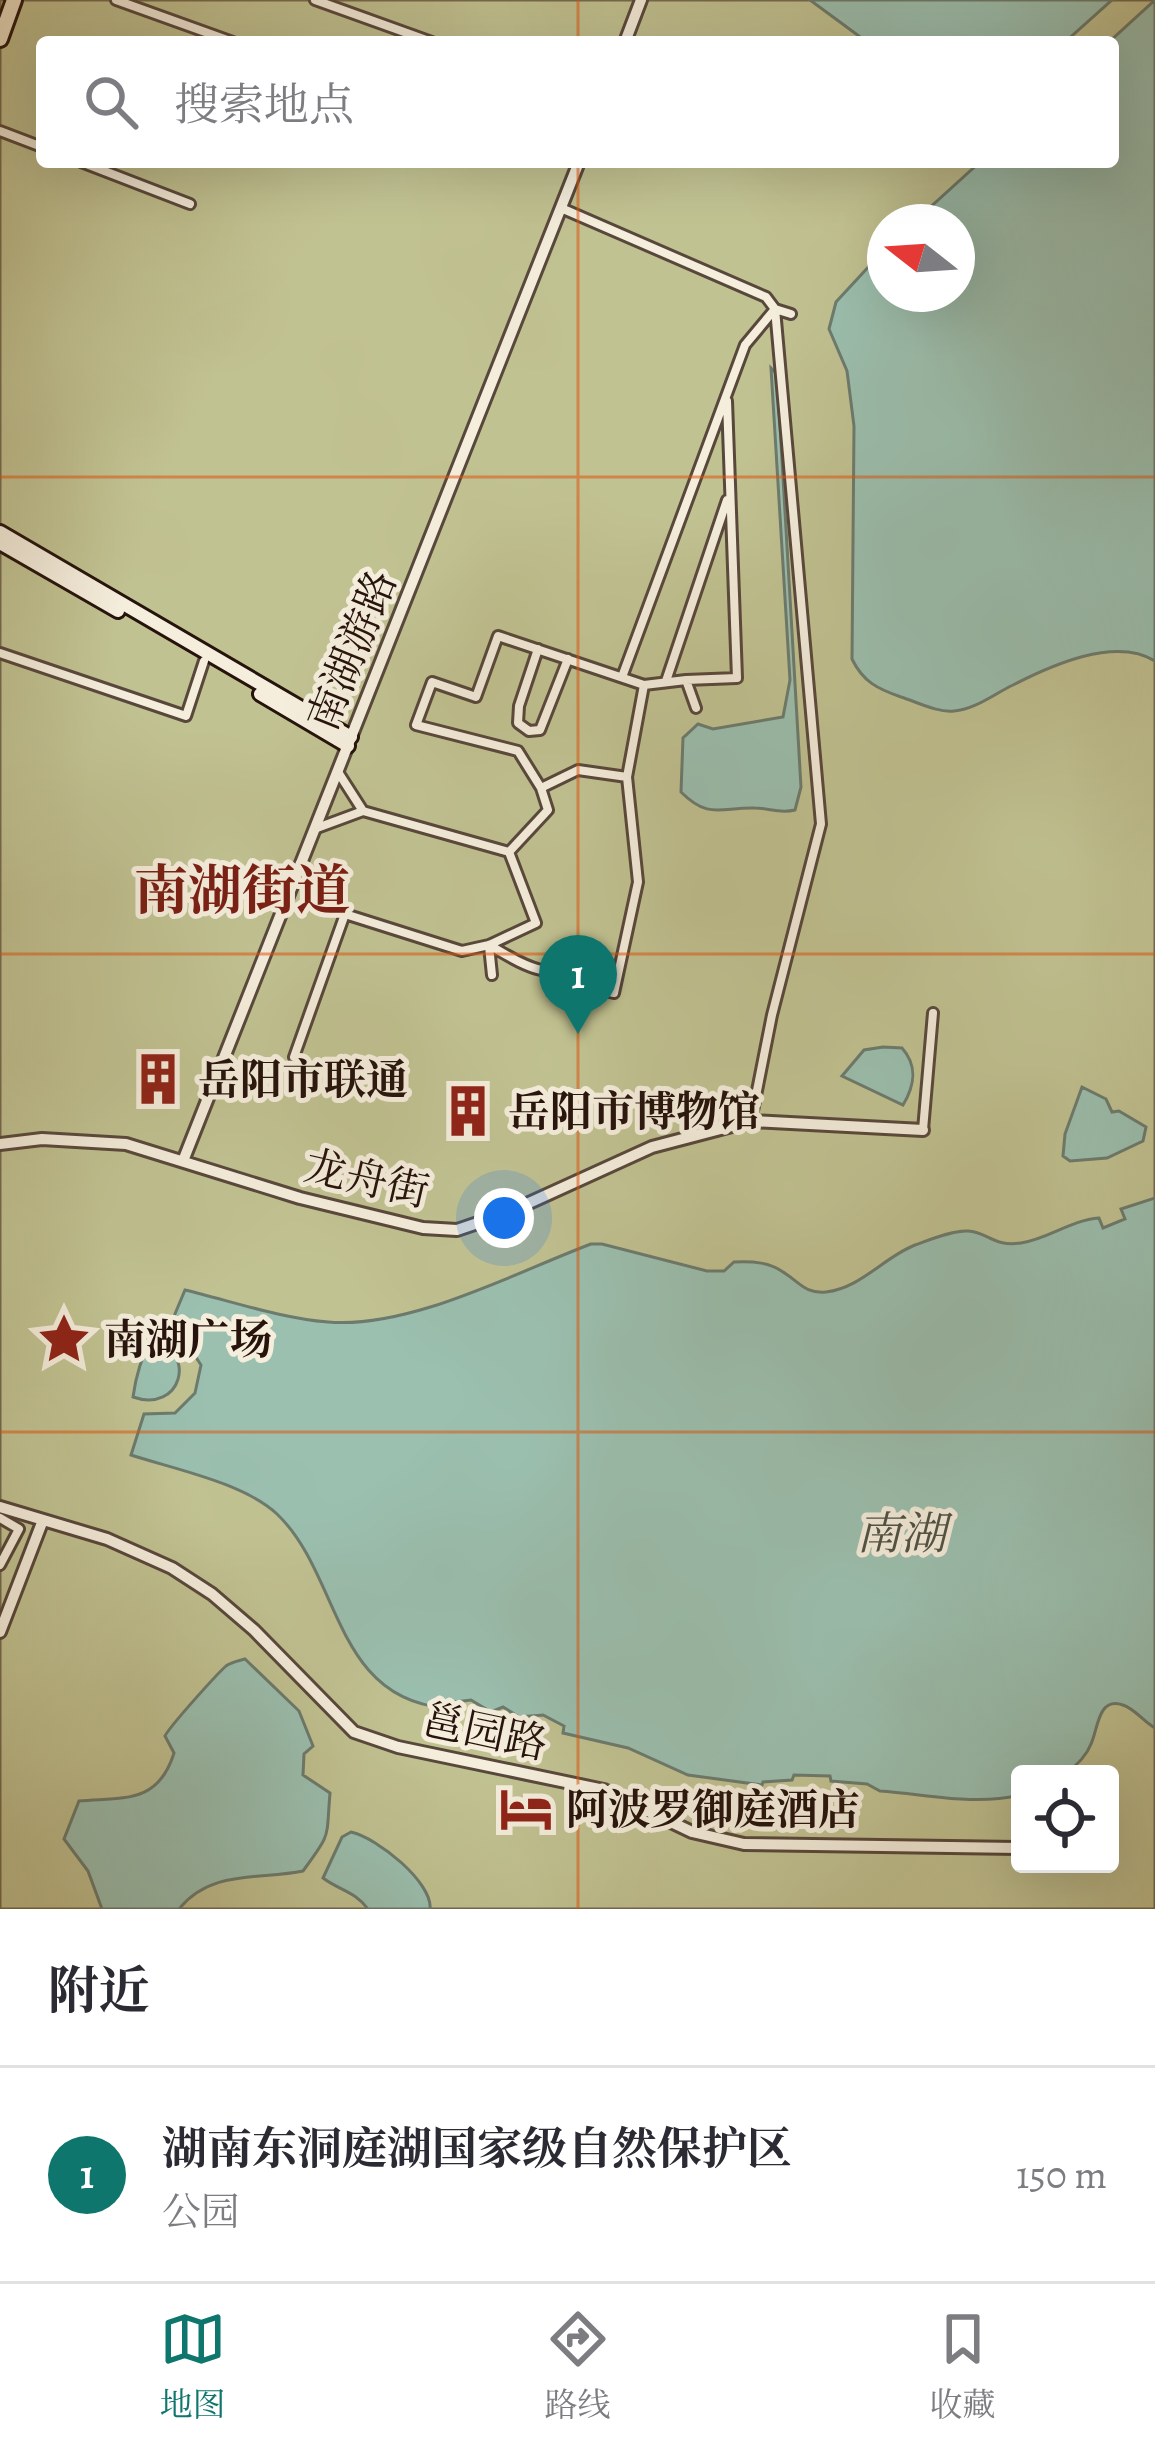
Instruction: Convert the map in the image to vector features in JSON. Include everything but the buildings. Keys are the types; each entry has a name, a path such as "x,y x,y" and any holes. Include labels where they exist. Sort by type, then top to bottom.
{"main road":[{"path":"0,39 14,0"},
{"path":"0,532 350,741"},
{"path":"0,543 350,741"}],"street":[{"path":"116,0 216,36"},
{"path":"315,0 415,36"},
{"path":"627,36 641,0"},
{"path":"0,131 36,145"},
{"path":"97,168 190,204"},
{"name":"南湖游路","path":"183,1162 577,168"},
{"path":"561,208 766,297 776,309 790,314"},
{"path":"622,677 745,345 776,309"},
{"path":"752,1121 772,1015 821,824 776,309"},
{"path":"509,852 548,810 541,788 518,751 416,725 432,682 476,697 498,636 644,685 737,678 727,395"},
{"path":"666,681 730,492"},
{"path":"538,649 519,706 518,723 529,731 540,730 548,717 568,659"},
{"path":"0,652 186,716 204,661"},
{"path":"686,680 696,708"},
{"path":"489,945 543,971 577,970 592,977 600,990 614,993 638,882 627,777 644,685"},
{"path":"541,788 578,770 627,777"},
{"path":"338,772 363,811 509,852"},
{"path":"315,829 363,811"},
{"path":"294,1057 345,914 462,951 489,945 536,923 509,852"},
{"path":"489,945 492,975"},
{"path":"922,1130 933,1013"},
{"name":"龙舟街","path":"0,1144 42,1138 126,1144 300,1198 424,1228 457,1229 507,1213 652,1147 752,1121 922,1130"},
{"name":"邕园路","path":"0,1507 107,1539 172,1568 254,1630 354,1732 398,1747 604,1790 712,1839 744,1844 1011,1848"},
{"path":"0,1518 19,1529 0,1565"},
{"path":"0,1631 44,1520"}],"shaded area":[{"path":"0,0 1155,0 1155,1909 0,1909"}],"water":[{"path":"810,0 1112,0 1072,36 859,36"},
{"path":"1155,0 1155,661 1121,652 1083,656 962,710 928,707 872,684 852,659 854,426 847,371 829,329 836,302 867,268 867,312 975,312 975,204 934,204 973,168 1119,168 1119,36"},
{"path":"771,368 777,374 801,787 795,810 708,809 681,792 683,738 698,724 713,729 783,717 790,680"},
{"path":"902,1048 911,1062 912,1083 903,1105 842,1076 864,1050"},
{"path":"1082,1087 1106,1099 1112,1112 1119,1111 1146,1127 1143,1141 1107,1158 1070,1161 1063,1156 1065,1134"},
{"name":"南湖","path":"1155,1198 1155,1728 1127,1707 1108,1705 1089,1749 1076,1765 1011,1765 1011,1797 880,1791 867,1784 831,1781 830,1776 794,1775 792,1780 762,1785 688,1775 628,1748 563,1733 564,1726 543,1715 519,1717 503,1707 491,1712 471,1700 447,1703 445,1708 408,1699 380,1682 360,1658 298,1539 277,1514 228,1485 131,1455 144,1414 175,1413 195,1393 201,1365 172,1321 185,1290 292,1317 360,1322 427,1308 591,1244 602,1244 707,1271 724,1271 734,1262 761,1263 808,1290 826,1292 850,1285 904,1250 948,1234 968,1231 1004,1243 1021,1243 1089,1219 1099,1218 1103,1228 1125,1219 1121,1209"},
{"path":"151,1339 166,1346 179,1368 172,1390 150,1400 133,1397"},
{"path":"245,1659 299,1711 313,1746 304,1754 303,1775 330,1793 323,1841 303,1871 221,1882 192,1896 179,1909 102,1909 88,1871 64,1839 79,1801 137,1795 158,1782 174,1753 165,1736 169,1730 226,1666"},
{"path":"351,1832 402,1863 423,1887 430,1909 368,1909 323,1878 342,1837"}],"place":[{"name":"湖南东洞庭湖国家级自然保护区","path":"578,1034"},
{"name":"岳阳市联通","path":"158,1079"},
{"name":"岳阳市博物馆","path":"468,1111"},
{"name":"南湖广场","path":"64,1339"},
{"name":"阿波罗御庭酒店","path":"526,1809"}],"district":[{"name":"南湖街道","path":"242,890"}]}
